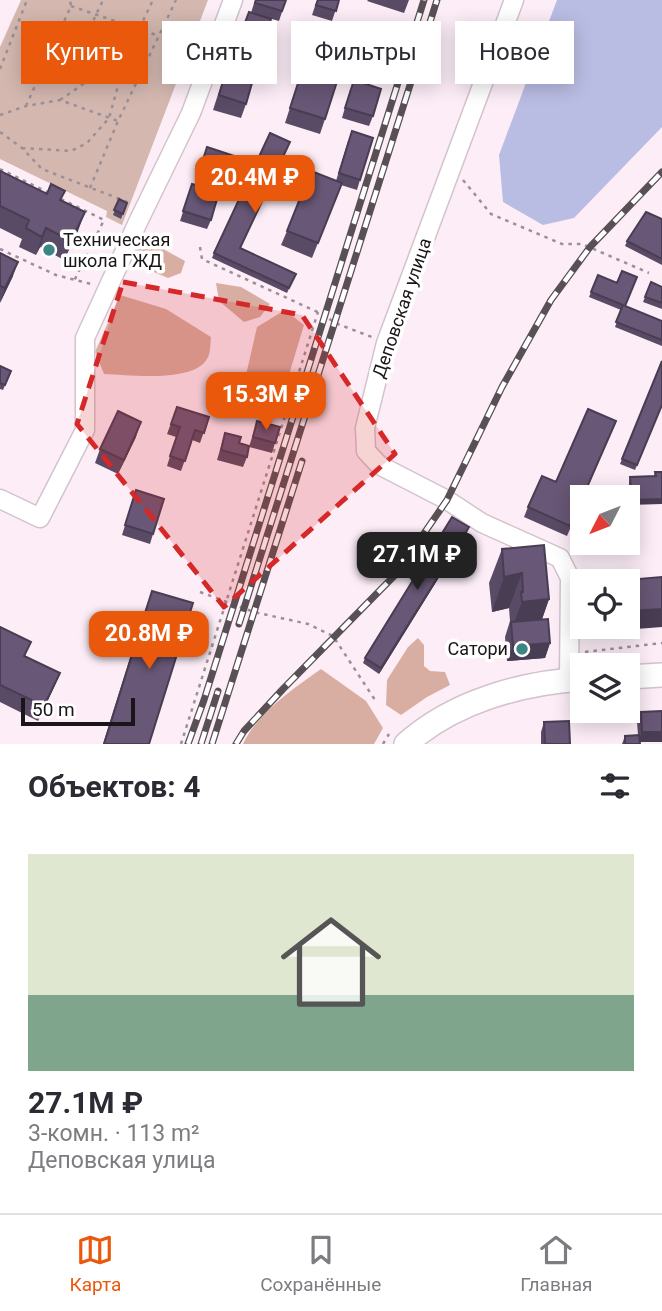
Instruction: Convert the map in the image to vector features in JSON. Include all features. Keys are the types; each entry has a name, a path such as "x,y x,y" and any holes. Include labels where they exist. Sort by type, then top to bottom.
{"street":[{"path":"0,499 40,518 85,430 85,338 191,113 233,0"},
{"name":"Деповская улица","path":"514,0 386,343 365,428 366,451 379,465 447,500 482,523 560,558 570,578 574,653"},
{"path":"640,676 662,675"},
{"path":"405,744 422,729 477,700 535,685 570,681"}],"path":[{"path":"0,69 27,0"},
{"path":"65,21 71,6 70,0"},
{"path":"92,21 103,0"},
{"path":"143,21 153,0"},
{"path":"89,188 176,0"},
{"path":"71,6 116,21"},
{"path":"148,32 159,36"},
{"path":"26,106 36,84"},
{"path":"0,116 26,106 60,100 82,84"},
{"path":"22,148 71,152 87,143 109,118 119,84"},
{"path":"60,100 118,121"},
{"path":"0,132 22,148 42,169 130,203 138,222"},
{"path":"452,167 491,214 562,244 582,244 649,273"},
{"path":"0,169 104,220 74,281"},
{"path":"200,247 202,259 318,312 335,323 386,343"},
{"path":"0,249 74,281 108,286"},
{"path":"181,744 318,312"},
{"path":"200,592 254,612 309,624 332,636 375,700"}],"highlighted area":[{"path":"123,282 302,315 395,454 224,607 77,424"}],"shaded area":[{"path":"21,0 208,0 200,21 162,21 162,84 176,84 122,225 106,217 107,211 0,159 0,47"},
{"path":"154,244 185,261 181,273 168,278 142,267 137,249"},
{"path":"216,283 241,287 270,304 260,317 244,322 219,301"},
{"path":"120,295 166,309 211,337 207,359 200,367 175,375 104,374 95,352"},
{"path":"285,310 304,325 281,401 274,406 246,375 257,327"},
{"path":"418,638 424,645 424,666 430,671 445,672 450,685 401,715 386,705 387,680 408,647"},
{"path":"321,669 366,701 383,728 374,744 243,744 267,711"}],"water":[{"path":"557,0 662,0 662,127 574,218 543,225 503,202 499,155 526,84 574,84 574,21 549,21"}],"building":[{"path":"256,0 286,0 282,11 255,3"},
{"path":"318,0 339,0 336,11 316,5"},
{"path":"249,12 271,19 270,21 246,21"},
{"path":"222,84 252,84 246,104 219,95"},
{"path":"298,84 336,84 325,119 290,108"},
{"path":"353,84 366,84 381,89 373,116 345,108"},
{"path":"352,131 373,138 360,180 339,173"},
{"path":"270,133 290,142 240,248 296,274 289,288 214,253"},
{"path":"207,147 234,156 225,183 198,175"},
{"path":"0,171 47,194 51,184 65,191 60,200 85,212 71,241 46,228 42,237 26,228 29,220 0,206"},
{"path":"311,171 342,183 318,243 287,231"},
{"path":"192,184 219,192 211,220 183,211"},
{"path":"119,199 127,203 123,214 114,210"},
{"path":"646,212 662,219 662,259 627,241"},
{"path":"0,253 18,262 5,288 0,286"},
{"path":"622,271 637,277 625,306 662,321 662,340 616,322 623,305 591,292 598,275 617,283"},
{"path":"651,282 662,287 662,303 645,297"},
{"path":"662,361 662,405 637,465 622,459"},
{"path":"0,366 11,371 5,385 0,383"},
{"path":"177,407 209,417 204,433 195,430 185,461 170,456 180,427 171,424"},
{"path":"588,409 616,421 588,485 570,485 570,526 528,507 542,476 556,482"},
{"path":"118,411 141,422 124,460 100,449"},
{"path":"257,421 280,427 275,443 253,437"},
{"path":"225,433 241,437 239,443 249,446 247,457 221,450"},
{"path":"655,472 662,472 662,499 640,500 640,485 631,485 630,477 656,476"},
{"path":"136,490 164,499 153,534 125,525"},
{"path":"452,517 469,527 381,668 365,658"},
{"path":"544,545 549,599 522,602 522,573 504,577 502,549"},
{"path":"662,577 662,609 640,610 640,579"},
{"path":"152,591 193,603 149,744 104,744"},
{"path":"548,619 550,643 513,646 511,622"},
{"path":"0,627 31,642 24,656 60,673 44,706 0,685"},
{"path":"662,711 662,732 642,732 641,712"},
{"path":"569,721 570,744 545,744 544,722"},
{"path":"639,735 640,744 625,744 625,736"}],"railway":[{"path":"188,744 424,0"},
{"path":"239,624 437,0"},
{"path":"236,744 244,731 283,689 396,574 447,500 502,387 551,300 590,247 662,172"},
{"path":"212,744 302,461"},
{"path":"201,744 218,691"}],"place":[{"name":"Техническая школа ГЖД","path":"49,250"},
{"name":"Сатори","path":"522,649"}]}
